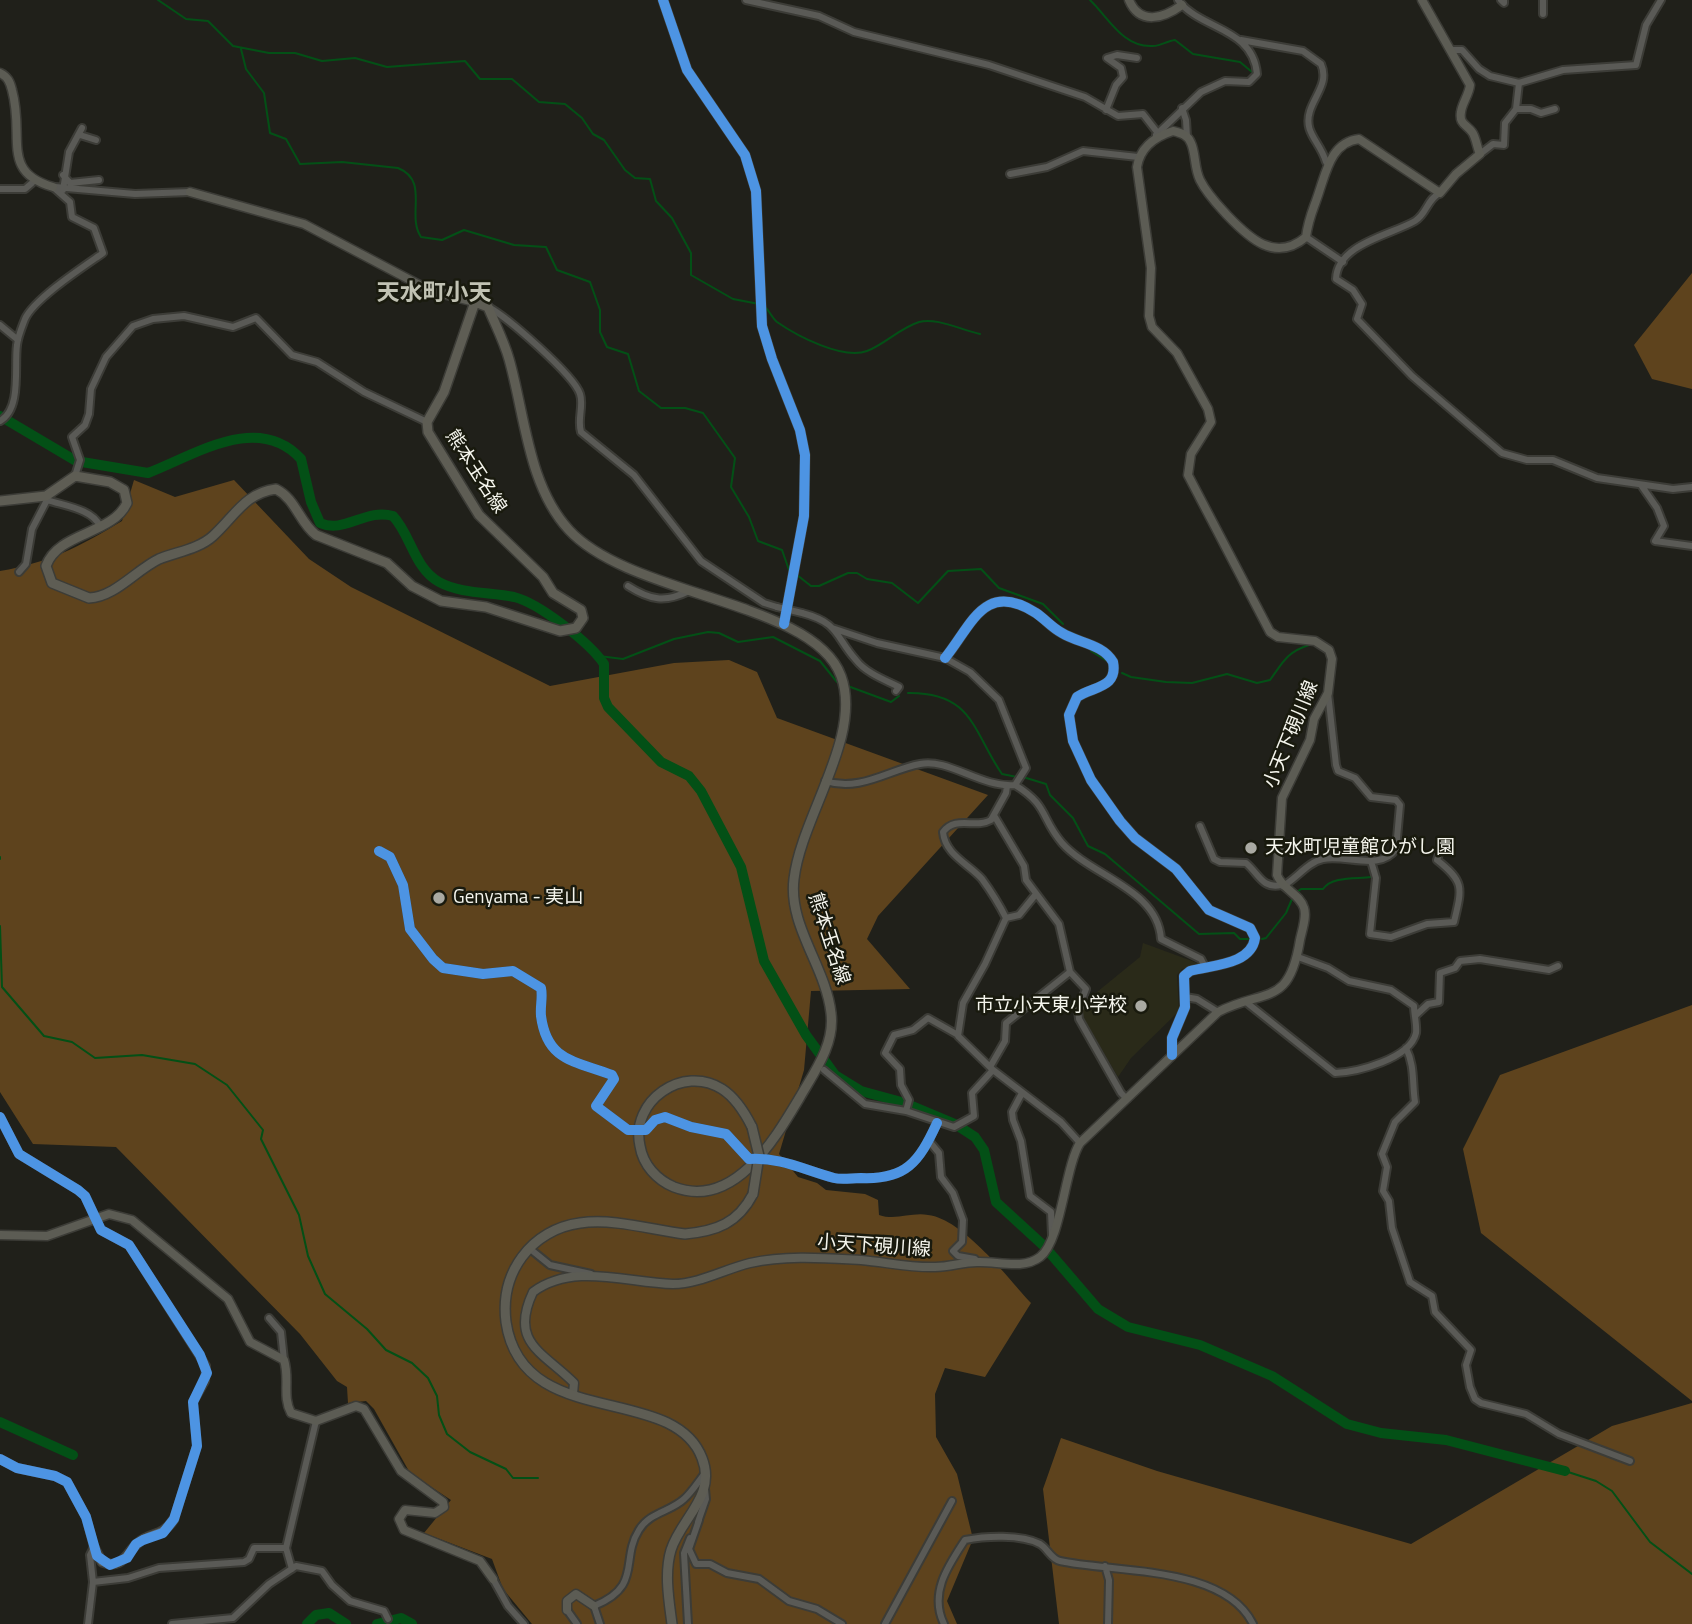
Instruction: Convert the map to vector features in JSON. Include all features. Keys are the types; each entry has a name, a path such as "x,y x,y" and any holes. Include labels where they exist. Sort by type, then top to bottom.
{"main road":[{"path":"475,302 488,307"},
{"name":"熊本玉名線","path":"75,476 110,482 124,490 127,497 117,519 100,526 54,555 46,566 52,583 77,595 97,598 159,560 208,540 244,502 264,491 276,489 290,499 308,529 316,535 387,563 424,594 441,601 486,607 569,630 580,624 581,610 554,593 542,577 479,515 428,432 427,422 444,392 475,302"},
{"name":"熊本玉名線","path":"488,307 508,355 538,476 547,499 563,523 588,549 604,559 689,592 784,624 827,653 842,678 845,700 840,740 797,859 793,882 795,906 826,989 831,1013 826,1050 820,1069 760,1158 733,1180 716,1187 684,1190 663,1182 651,1170 639,1145 642,1117 651,1100 672,1085 685,1081 709,1083 722,1088 734,1098 752,1127 759,1156 753,1194 739,1215 716,1229 685,1234 589,1222 556,1230 529,1248 514,1269 508,1286 505,1315 514,1349 539,1380 560,1392 673,1427 697,1449 705,1473"},
{"path":"0,501 46,498 75,476"},
{"path":"672,1624 668,1584 671,1550 699,1505 705,1473"}],"street":[{"path":"663,0 687,70 745,156 752,174 758,206 760,314 772,359 803,443 804,516 784,624"},
{"path":"746,0 819,16 854,32 989,65 1085,97 1118,116 1143,114 1155,136"},
{"path":"1129,0 1136,11 1151,18 1167,15 1180,2 1192,15 1241,40 1303,51 1321,64 1323,83 1310,111 1308,127 1310,134 1321,144 1338,151"},
{"path":"1422,0 1470,85 1469,98 1461,109 1460,116 1462,123 1472,132 1480,154"},
{"path":"1543,14 1544,0"},
{"path":"1450,50 1462,50 1479,69 1519,83 1563,70 1636,65 1646,25 1661,0"},
{"path":"1010,174 1047,167 1083,151 1138,157 1194,96 1225,81 1241,83 1254,79 1257,69 1241,40"},
{"path":"1106,110 1116,85 1123,77 1121,68 1107,58 1117,55 1137,58"},
{"path":"0,73 9,80 16,105 6,146"},
{"path":"1519,83 1516,109 1505,123 1504,145 1493,145 1456,174 1427,205 1418,219 1355,250 1343,262 1336,279 1353,290 1362,304 1357,319 1361,326 1489,446 1510,456 1553,460 1597,478 1641,485 1692,487"},
{"path":"1182,108 1198,177 1207,192 1253,240 1263,246 1281,248 1306,237"},
{"path":"1516,109 1531,109 1541,113 1555,109"},
{"path":"1155,136 1173,131 1187,137"},
{"path":"63,190 63,175 69,152 81,132 96,140"},
{"path":"1326,162 1350,140 1360,139 1440,193"},
{"path":"1306,237 1307,217 1321,188 1326,162 1321,144"},
{"name":"小天下硯川線","path":"573,1394 574,1382 528,1343 525,1313 533,1292 545,1284 596,1277 674,1284 777,1258 866,1261 932,1268 980,1262 1032,1262 1047,1249 1074,1152 1080,1143 1218,1012 1264,998 1285,985 1298,957 1303,904 1282,886 1276,864 1282,798 1310,740 1314,719 1328,693 1332,659 1329,650 1315,641 1278,637 1270,632 1188,475 1191,454 1211,422 1209,409 1177,353 1152,327 1149,316 1151,268 1136,167 1138,157"},
{"path":"10,165 15,173 32,183 63,190 135,194 190,192 304,224 431,291 475,302"},
{"path":"63,175 70,183 99,180"},
{"path":"0,189 25,189 32,183"},
{"path":"3,419 16,385 18,340 33,306 103,253 94,228 72,217 70,202 53,187"},
{"path":"1306,237 1343,262"},
{"path":"488,307 513,322 528,340 562,367 580,393 578,424 585,439 634,475 701,561 764,603 817,616 832,628 856,661 899,687 896,691"},
{"path":"75,476 79,463 72,437 85,425 89,414 91,389 106,357 133,326 153,319 184,316 233,327 256,318 292,355 317,362 364,393 427,422"},
{"path":"0,325 18,340"},
{"path":"1641,485 1657,508 1664,526 1655,541 1692,546"},
{"path":"19,572 26,564 32,530 46,498 85,511 96,519 100,526"},
{"path":"628,586 645,597 670,600 689,592"},
{"path":"945,658 976,613 993,602 1004,602 1033,611 1057,631 1109,656 1114,669 1113,677 1107,684 1077,697 1069,715 1069,729 1091,780 1127,830 1175,869 1209,910 1241,923 1254,933 1254,946 1241,958 1190,971 1184,976 1183,1014 1171,1043 1172,1055"},
{"path":"825,781 835,784 867,781 919,764 932,764 979,781 1006,786 1019,780 1025,762 999,699 970,672 945,658 877,643 832,628"},
{"path":"1200,826 1214,859 1220,862 1246,863 1264,884 1271,887 1282,886 1316,860 1326,858 1371,861 1393,853 1396,849 1400,805 1396,800 1371,797 1355,778 1338,771 1328,693"},
{"path":"1019,780 1039,802 1063,845 1140,899 1160,926 1161,939 1201,958 1205,967"},
{"path":"1006,786 995,817 986,823 953,824 945,828 943,837 957,858 984,882 1006,918"},
{"path":"995,817 1036,894 1064,933 1070,972 1086,989 1078,1010 1079,1019 1127,1099"},
{"path":"1371,861 1376,878 1370,934 1391,937 1427,924 1454,922 1460,884 1458,877 1437,860 1440,850"},
{"path":"379,851 390,857 403,885 410,929 433,959 443,968 483,974 513,971 541,988 540,1014 547,1040 567,1059 612,1075 614,1079 596,1106 628,1130 634,1130"},
{"path":"1006,918 1019,915 1036,894"},
{"path":"958,1035 963,1003 1006,918"},
{"path":"1245,1002 1335,1073 1372,1066 1406,1048 1416,1035 1414,1006 1391,990 1349,981 1328,968 1298,957"},
{"path":"1415,1016 1427,1004 1439,1002 1440,973 1455,968 1460,961 1480,959 1541,970 1554,970 1558,966"},
{"path":"820,1069 865,1104 907,1107 937,1123 958,1126 974,1116 973,1091 992,1069 1005,1041 1006,1023 1070,972"},
{"path":"1185,997 1197,999 1218,1012"},
{"path":"907,1107 900,1069 885,1053 894,1035 913,1030 927,1018 958,1035 992,1069 1061,1122 1080,1143"},
{"path":"1406,1048 1414,1063 1411,1079 1415,1102 1395,1122 1382,1154 1387,1167 1383,1191 1389,1201 1392,1228 1410,1282 1432,1296 1435,1312 1471,1350 1466,1365 1475,1399 1481,1403 1526,1413 1559,1434 1630,1461"},
{"path":"1022,1093 1012,1112 1021,1141 1028,1191 1030,1196 1056,1212"},
{"path":"0,1117 19,1154 78,1190 106,1234 129,1245 206,1366 205,1381 193,1402 197,1446 174,1519 163,1533 136,1544 128,1558 120,1563 102,1562 94,1547 86,1517 68,1482 62,1478 18,1468 0,1459"},
{"path":"646,1130 655,1120 665,1117 691,1127 726,1134 749,1158 786,1161 835,1179 891,1177 913,1163 929,1141 937,1123"},
{"path":"929,1141 939,1153 941,1177 953,1193 963,1220 962,1241 953,1251 958,1256 975,1259"},
{"path":"0,1235 47,1236 94,1217 109,1214 132,1220 228,1298 250,1342 284,1360"},
{"path":"529,1248 550,1265 582,1270 596,1277"},
{"path":"269,1318 281,1332 284,1360 289,1374 286,1403 292,1413 316,1421 356,1406 364,1409 401,1471 443,1502 444,1507 435,1513 405,1510 399,1520 400,1525 404,1530 480,1561 508,1606 524,1624"},
{"path":"292,1569 286,1548 316,1421"},
{"path":"705,1473 706,1499 689,1549 696,1564 710,1564 727,1573 759,1580 789,1601 817,1609 842,1624"},
{"path":"594,1606 602,1602 629,1575 633,1543 639,1529 649,1518 684,1500 705,1473"},
{"path":"886,1624 952,1501"},
{"path":"688,1624 684,1549 699,1520"},
{"path":"944,1624 937,1596 954,1557 965,1540 980,1537 1029,1541 1044,1546 1055,1559 1159,1572 1188,1580 1235,1601 1253,1624"},
{"path":"88,1624 93,1582 90,1555 94,1547"},
{"path":"93,1582 128,1578 159,1567 244,1562 249,1559 254,1548 286,1548"},
{"path":"172,1624 233,1619 269,1584 296,1566 322,1571 350,1601 384,1611 388,1619"},
{"path":"1105,1566 1109,1580 1108,1624"},
{"path":"578,1624 567,1610 567,1601 576,1594 594,1606 600,1624"}],"shaded area":[{"path":"1692,273 1692,389 1652,379 1634,345"},
{"path":"134,480 175,497 234,480 309,559 351,587 550,686 674,663 729,660 757,672 777,718 988,795 878,916 867,939 910,989 811,991 804,1070 779,1154 798,1177 817,1183 826,1190 865,1194 878,1200 879,1215 928,1215 956,1227 998,1265 1031,1303 985,1377 945,1368 935,1394 936,1437 957,1474 973,1539 947,1601 957,1624 532,1624 503,1589 492,1559 424,1533 451,1500 410,1473 374,1409 366,1401 348,1403 347,1387 337,1381 300,1334 116,1147 33,1144 0,1092 0,571 64,552 122,521","holes":["503,1311 532,1376 512,1346"]},
{"path":"1143,943 1200,964 1182,969 1177,975 1179,1011 1131,1058 1118,1077 1081,1014 1086,1001 1140,957"},
{"path":"1692,1005 1692,1401 1481,1233 1463,1149 1500,1075"},
{"path":"1692,1403 1692,1624 1059,1624 1043,1489 1061,1438 1157,1471 1411,1544 1612,1426"}],"waterway":[{"path":"158,0 186,19 208,21 233,46 269,53 295,53 322,61 355,58 387,67 465,61 480,79 512,79 539,102 565,104 582,118 593,134 604,140 625,170 635,178 650,179 656,201 672,218 691,253 691,275 733,299 759,304"},
{"path":"1090,0 1117,30 1133,42 1153,46 1175,40 1193,54 1240,62 1252,72"},
{"path":"241,49 246,69 264,93 270,133 286,139 300,164 342,162 398,168 413,181 417,228 421,237 442,240 464,230 514,245 546,247 557,270 590,282 600,310 600,332 607,347 628,354 639,391 661,408 685,408 703,413 735,458 731,487 749,517 758,541 782,550 789,570"},
{"path":"764,306 777,322 796,334 820,345 846,352 867,351 905,328 926,321 980,334"},
{"path":"0,416 76,461 148,473 226,442 246,438 266,439 284,445 301,459 311,502 320,523 329,526 347,524 374,515 393,516 418,560 439,582 466,591 514,597 550,615 588,646 604,664 604,698 608,707 661,762 689,776 701,791 741,867 764,961 806,1035 835,1075 861,1091 905,1103 955,1124 975,1137 984,1150 996,1202 1044,1246 1098,1309 1128,1327 1200,1345 1272,1376 1347,1424 1381,1433 1446,1440 1565,1471"},
{"path":"797,575 811,586 819,586 848,573 857,573 867,579 892,583 918,603 948,571 981,569 999,588 1043,604 1063,624"},
{"path":"1067,631 1090,641"},
{"path":"599,656 623,659 674,639 708,632 719,633 738,642 773,637 820,661 837,682"},
{"path":"1122,673 1131,677 1192,683 1227,674 1257,683 1270,680 1290,654 1309,645"},
{"path":"1091,651 1107,661"},
{"path":"845,685 891,702 899,696"},
{"path":"908,693 930,694 959,707 977,730 1002,774 1017,777"},
{"path":"1023,777 1046,784 1050,795 1073,818 1088,846 1105,854 1199,934 1234,933 1240,939 1248,939"},
{"path":"1297,892 1301,889 1323,889 1338,880 1371,877"},
{"path":"1262,939 1266,938 1286,913 1292,899"},
{"path":"0,926 2,987 44,1036 72,1042 95,1058 142,1055 195,1064 227,1085 263,1130 261,1139 299,1215 308,1256 325,1294 367,1329 386,1350 412,1363 428,1378 437,1396 439,1415 447,1434 470,1452 506,1469 513,1478 538,1478"},
{"path":"0,1422 73,1455"},
{"path":"1565,1471 1596,1481 1612,1491 1650,1542 1692,1574"},
{"path":"307,1624 316,1615 329,1613 346,1624"},
{"path":"377,1624 401,1618 412,1624"}],"cycle path":[{"path":"663,0 687,70 745,155 756,191 762,326 800,430 805,455 804,516 784,624"},
{"path":"945,658 981,611 991,604 1004,601 1018,604 1036,613 1058,631 1103,651 1113,662 1114,671 1108,682 1077,697 1069,715 1073,741 1091,780 1135,838 1176,869 1209,910 1250,928 1255,938 1252,947 1238,959 1190,971 1184,976 1185,1007 1172,1038 1172,1055"},
{"path":"379,851 390,857 403,885 410,929 433,959 443,968 483,974 513,971 541,988 541,1016 550,1043 565,1058 612,1075 614,1079 596,1106 628,1130 646,1130 655,1120 665,1117 691,1127 726,1134 749,1159 782,1162 844,1179 876,1178 900,1172 917,1158 937,1123"},
{"path":"0,1117 19,1154 78,1190 85,1196 101,1230 129,1245 200,1355 207,1373 193,1402 197,1446 174,1519 163,1533 136,1544 127,1558 110,1565 97,1556 86,1517 67,1482 55,1476 17,1468 0,1459"}],"place":[{"name":"天水町児童館ひがし園","path":"1251,848"},
{"name":"Genyama - 実山","path":"439,898"},
{"name":"市立小天東小学校","path":"1141,1006"}],"district":[{"name":"天水町小天","path":"434,294"}]}
